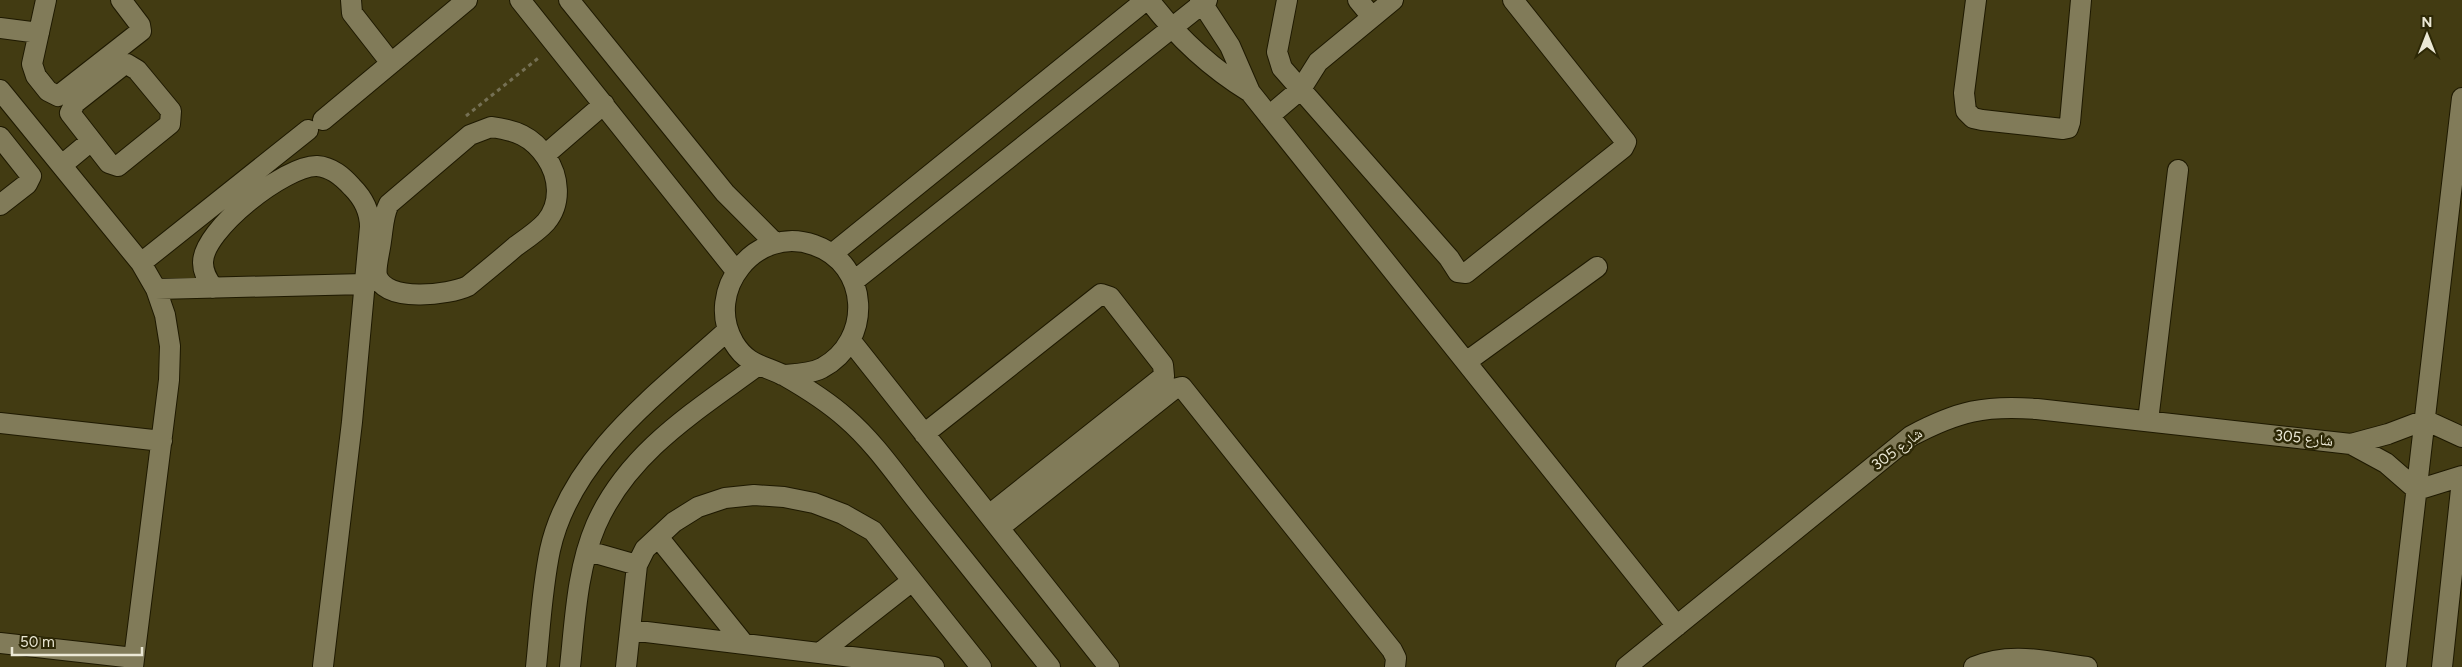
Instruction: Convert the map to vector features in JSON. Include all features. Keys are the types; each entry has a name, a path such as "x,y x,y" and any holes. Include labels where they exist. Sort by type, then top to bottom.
{"lane":[{"path":"46,0 33,58 34,70 48,91 58,96 141,31 140,25 121,0"},
{"path":"351,0 352,12 391,63"},
{"path":"520,0 736,271"},
{"path":"569,0 725,194 775,243"},
{"path":"832,254 1147,0 1171,29 1208,64 1250,92"},
{"path":"1287,0 1278,44 1278,59 1282,68 1449,258 1458,272 1466,273 1623,148 1626,142 1513,0"},
{"path":"1358,0 1372,17"},
{"path":"1269,116 1301,89 1318,62 1393,0"},
{"path":"1976,0 1964,93 1966,111 1973,118 1982,120 2063,129 2068,128 2070,122 2081,0"},
{"path":"854,281 1171,29 1203,1 1230,46 1250,92 1677,626"},
{"path":"141,263 316,125 462,2"},
{"path":"0,28 39,33"},
{"path":"122,66 133,66 171,112 170,124 118,166 109,163 90,141 72,118 71,107 122,66"},
{"path":"0,90 141,263 156,289 165,315 170,346 169,380 134,662 0,643"},
{"path":"2396,667 2460,129 2462,98"},
{"path":"545,155 604,104"},
{"path":"491,127 514,130 532,142 545,155 555,173 558,190 554,206 546,221 468,286 457,291 434,294 390,290 382,284 377,274 384,216 389,204 470,135 491,127"},
{"path":"0,137 31,176 27,184 0,205"},
{"path":"62,165 90,141"},
{"path":"213,288 205,276 202,262 207,248 224,224 248,201 275,182 304,168 317,166 330,169 341,175 360,194 370,215 365,284 352,422 323,666"},
{"path":"2148,421 2178,170"},
{"path":"782,375 802,374 822,368 838,357 851,341 857,326 859,311 854,281 848,270 832,254 814,244 795,241 775,243 760,249 746,259 736,271 727,290 724,310 728,330 735,344 744,356 757,366 782,375 826,402 865,436 1050,667"},
{"path":"1466,362 1597,267"},
{"path":"156,289 365,284"},
{"path":"924,434 1101,294 1110,297 1163,365 1164,376 994,522"},
{"path":"536,667 550,549 564,510 583,473 609,440 728,330"},
{"path":"851,341 1109,667"},
{"path":"570,667 578,598 588,551 596,525 614,492 637,461 664,435 757,366"},
{"path":"994,522 1174,389 1182,387 1392,650 1396,658 1395,667"},
{"name":"شارع 305","path":"1626,667 1911,436 1940,420 1972,410 2004,406 2351,444 2388,434 2425,420"},
{"path":"2425,420 2462,437"},
{"path":"0,423 162,441"},
{"name":"شارع 305","path":"2351,444 2386,463 2417,490"},
{"path":"2417,490 2462,478 2454,626 2442,667"},
{"path":"626,667 637,565 645,549 674,522 698,507 725,498 754,495 784,497 814,503 843,514 873,531 981,667"},
{"path":"658,536 744,644"},
{"path":"588,551 637,565"},
{"path":"820,653 912,581"},
{"path":"630,630 934,667"},
{"path":"1974,667 1992,660 2014,657 2087,667"}],"path":[{"path":"463,118 556,44"}],"shaded area":[{"path":"0,0 2462,0 2462,667 0,667"}]}
